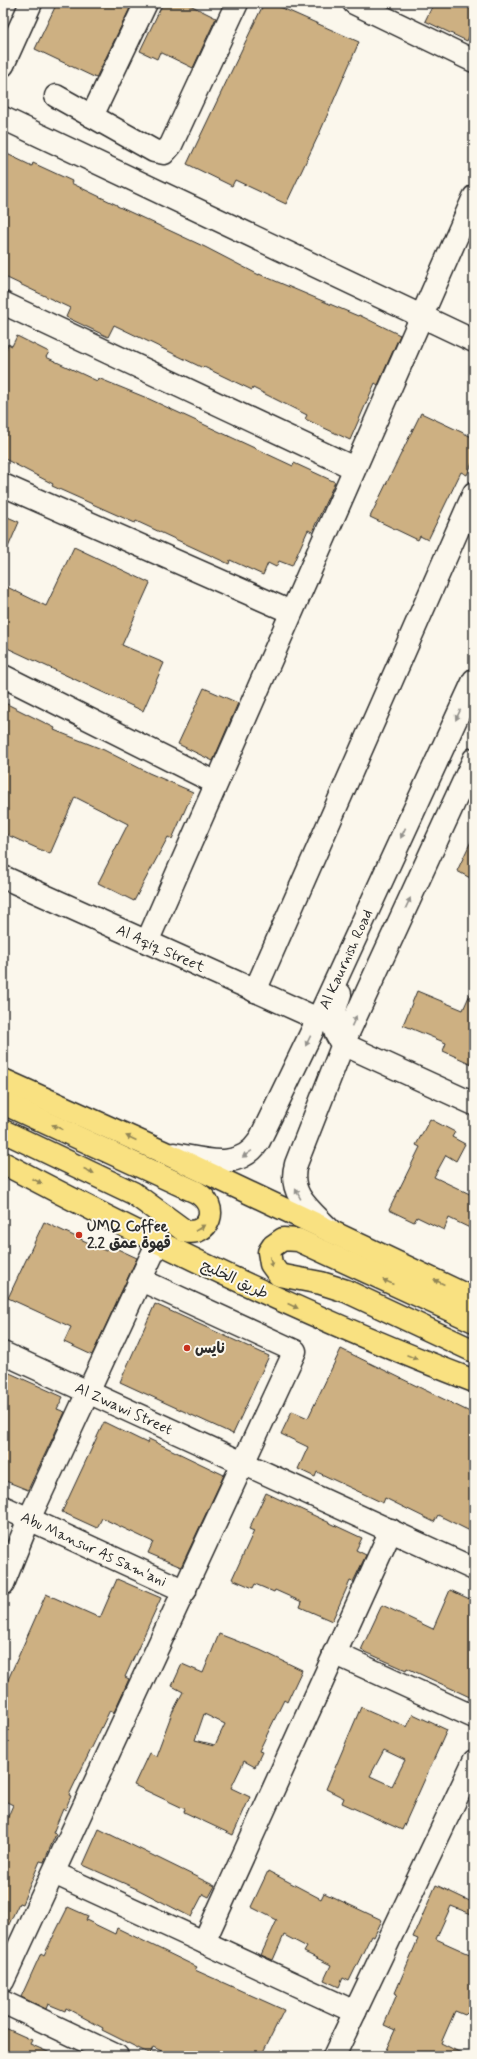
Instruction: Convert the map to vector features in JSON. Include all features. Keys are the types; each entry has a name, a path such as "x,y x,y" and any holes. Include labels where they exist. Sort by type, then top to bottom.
{"main road":[{"path":"3,1080 162,1152 474,1299"},
{"path":"3,1103 202,1196 210,1206 210,1216 202,1228 191,1232 185,1231 133,1193 3,1131"},
{"name":"طريق الخليج","path":"3,1163 113,1221 325,1321 474,1381"},
{"path":"474,1322 298,1240 284,1239 273,1246 270,1252 271,1264 279,1275 321,1283 346,1291 474,1351"}],"street":[{"path":"3,65 31,3"},
{"path":"92,116 146,3"},
{"path":"56,96 154,151 164,153 171,145 237,3"},
{"path":"354,3 474,60"},
{"path":"3,118 474,341"},
{"path":"147,942 474,196"},
{"path":"3,303 354,468"},
{"path":"3,485 291,612"},
{"path":"255,991 474,493"},
{"path":"3,676 216,783"},
{"name":"Al Kaurnish Road","path":"162,1152 225,1162 241,1158 254,1150 318,1019 474,680"},
{"path":"334,1233 301,1200 293,1183 292,1175 343,1044 474,759"},
{"name":"Al Aqiq Street","path":"3,877 318,1019"},
{"path":"361,926 338,1000 333,1028 338,1039 343,1044 474,1104"},
{"path":"3,1584 29,1518 158,1242"},
{"path":"3,1980 185,1591 295,1351 141,1280"},
{"name":"Al Zwawi Street","path":"3,1353 88,1393 244,1462 474,1569"},
{"name":"Abu Mansur As Sam'ani","path":"3,1507 185,1591"},
{"path":"204,1942 391,1530"},
{"path":"334,1653 474,1717"},
{"path":"334,2056 474,1761"},
{"path":"54,1873 355,2012"},
{"path":"3,2002 117,2056"}],"building":[{"path":"57,3 119,3 130,8 96,78 35,49"},
{"path":"163,3 186,3 216,18 193,68 160,52 157,59 140,51"},
{"path":"264,3 271,3 359,42 320,132 286,204 235,180 232,186 187,164"},
{"path":"434,3 474,3 474,26 467,41 425,21"},
{"path":"3,152 32,166 33,163 72,181 71,183 205,247 259,275 358,316 359,315 400,335 378,385 375,383 350,440 305,419 307,415 253,388 252,390 204,367 203,368 114,325 108,337 66,317 70,308 3,276"},
{"path":"17,336 49,352 46,357 97,381 98,378 147,398 293,466 294,463 335,482 312,532 308,530 292,566 279,561 276,567 268,563 263,575 230,560 229,564 136,521 135,523 52,486 53,484 3,458 3,356 8,344 12,346"},
{"path":"421,413 474,438 474,459 467,475 461,472 428,540 420,536 418,540 370,517"},
{"path":"3,515 19,522 3,559"},
{"path":"74,547 150,583 122,645 164,663 143,711 3,646 3,585 46,606"},
{"path":"204,688 238,703 213,761 178,744"},
{"path":"3,702 55,728 54,730 104,750 149,773 193,792 172,839 168,837 134,901 98,883 128,824 75,797 50,854 3,833"},
{"path":"474,835 474,880 457,871"},
{"path":"474,985 474,1065 443,1051 446,1043 403,1025 417,991 463,1010"},
{"path":"430,1119 455,1132 452,1137 465,1144 456,1161 446,1155 434,1177 474,1196 474,1230 449,1218 444,1230 417,1217 414,1222 389,1210 420,1147 416,1145"},
{"path":"44,1222 106,1251 109,1245 137,1258 92,1355 64,1342 71,1327 8,1298"},
{"path":"155,1304 269,1356 233,1434 120,1382"},
{"path":"341,1349 474,1414 474,1533 438,1515 434,1522 385,1498 383,1503 317,1472 315,1477 298,1469 308,1447 281,1434 292,1411 308,1418"},
{"path":"3,1370 63,1397 57,1409 65,1412 28,1490 3,1480"},
{"path":"104,1422 147,1443 149,1439 224,1475 181,1567 148,1553 153,1542 102,1518 97,1528 62,1512"},
{"path":"266,1493 362,1538 356,1550 366,1555 353,1582 350,1581 332,1621 300,1607 302,1602 275,1590 274,1592 255,1584 253,1588 232,1579 254,1531 249,1529"},
{"path":"117,1579 161,1598 125,1677 129,1679 114,1712 110,1710 69,1795 71,1796 65,1810 63,1809 53,1833 56,1834 44,1862 40,1861 22,1904 19,1903 3,1937 3,1828 13,1805 3,1800 3,1691 46,1594 100,1618"},
{"path":"450,1590 474,1601 474,1699 407,1668 406,1670 361,1650 382,1605 433,1629"},
{"path":"219,1634 260,1650 302,1670 287,1702 284,1700 259,1751 262,1752 255,1767 244,1761 231,1788 250,1797 233,1835 184,1812 185,1809 134,1785 149,1753 156,1756 172,1713 183,1692 172,1686 182,1664 203,1673","holes":["204,1714 225,1724 215,1745 195,1740"]},
{"path":"361,1707 407,1727 413,1714 447,1730 402,1830 342,1803 344,1798 326,1789","holes":["384,1750 405,1760 392,1786 370,1776"]},
{"path":"99,1829 215,1886 209,1897 203,1894 191,1917 137,1889 83,1865"},
{"path":"268,1871 321,1899 324,1893 382,1920 374,1937 371,1936 349,1981 343,1978 339,1987 324,1980 331,1965 304,1952 307,1947 284,1935 273,1960 261,1955 277,1920 251,1907"},
{"path":"436,1885 474,1903 474,1915 451,1906 436,1939 474,1956 474,2016 467,2013 465,2015 455,2011 441,2043 467,2056 394,2056 385,2052 395,2030 384,2025 397,1994 395,1993 418,1939 413,1937"},
{"path":"68,1907 88,1916 86,1920 115,1934 117,1928 197,1967 195,1970 284,2010 261,2056 172,2056 153,2047 150,2054 102,2030 103,2028 66,2008 65,2011 48,2004 46,2009 21,1997 41,1953 44,1955"},
{"path":"3,2027 32,2040 30,2044 57,2056 3,2056"}],"place":[{"name":"UMQ Coffee 2.2 قهوة عمق","path":"79,1235"},
{"name":"نايس","path":"187,1348"}]}
